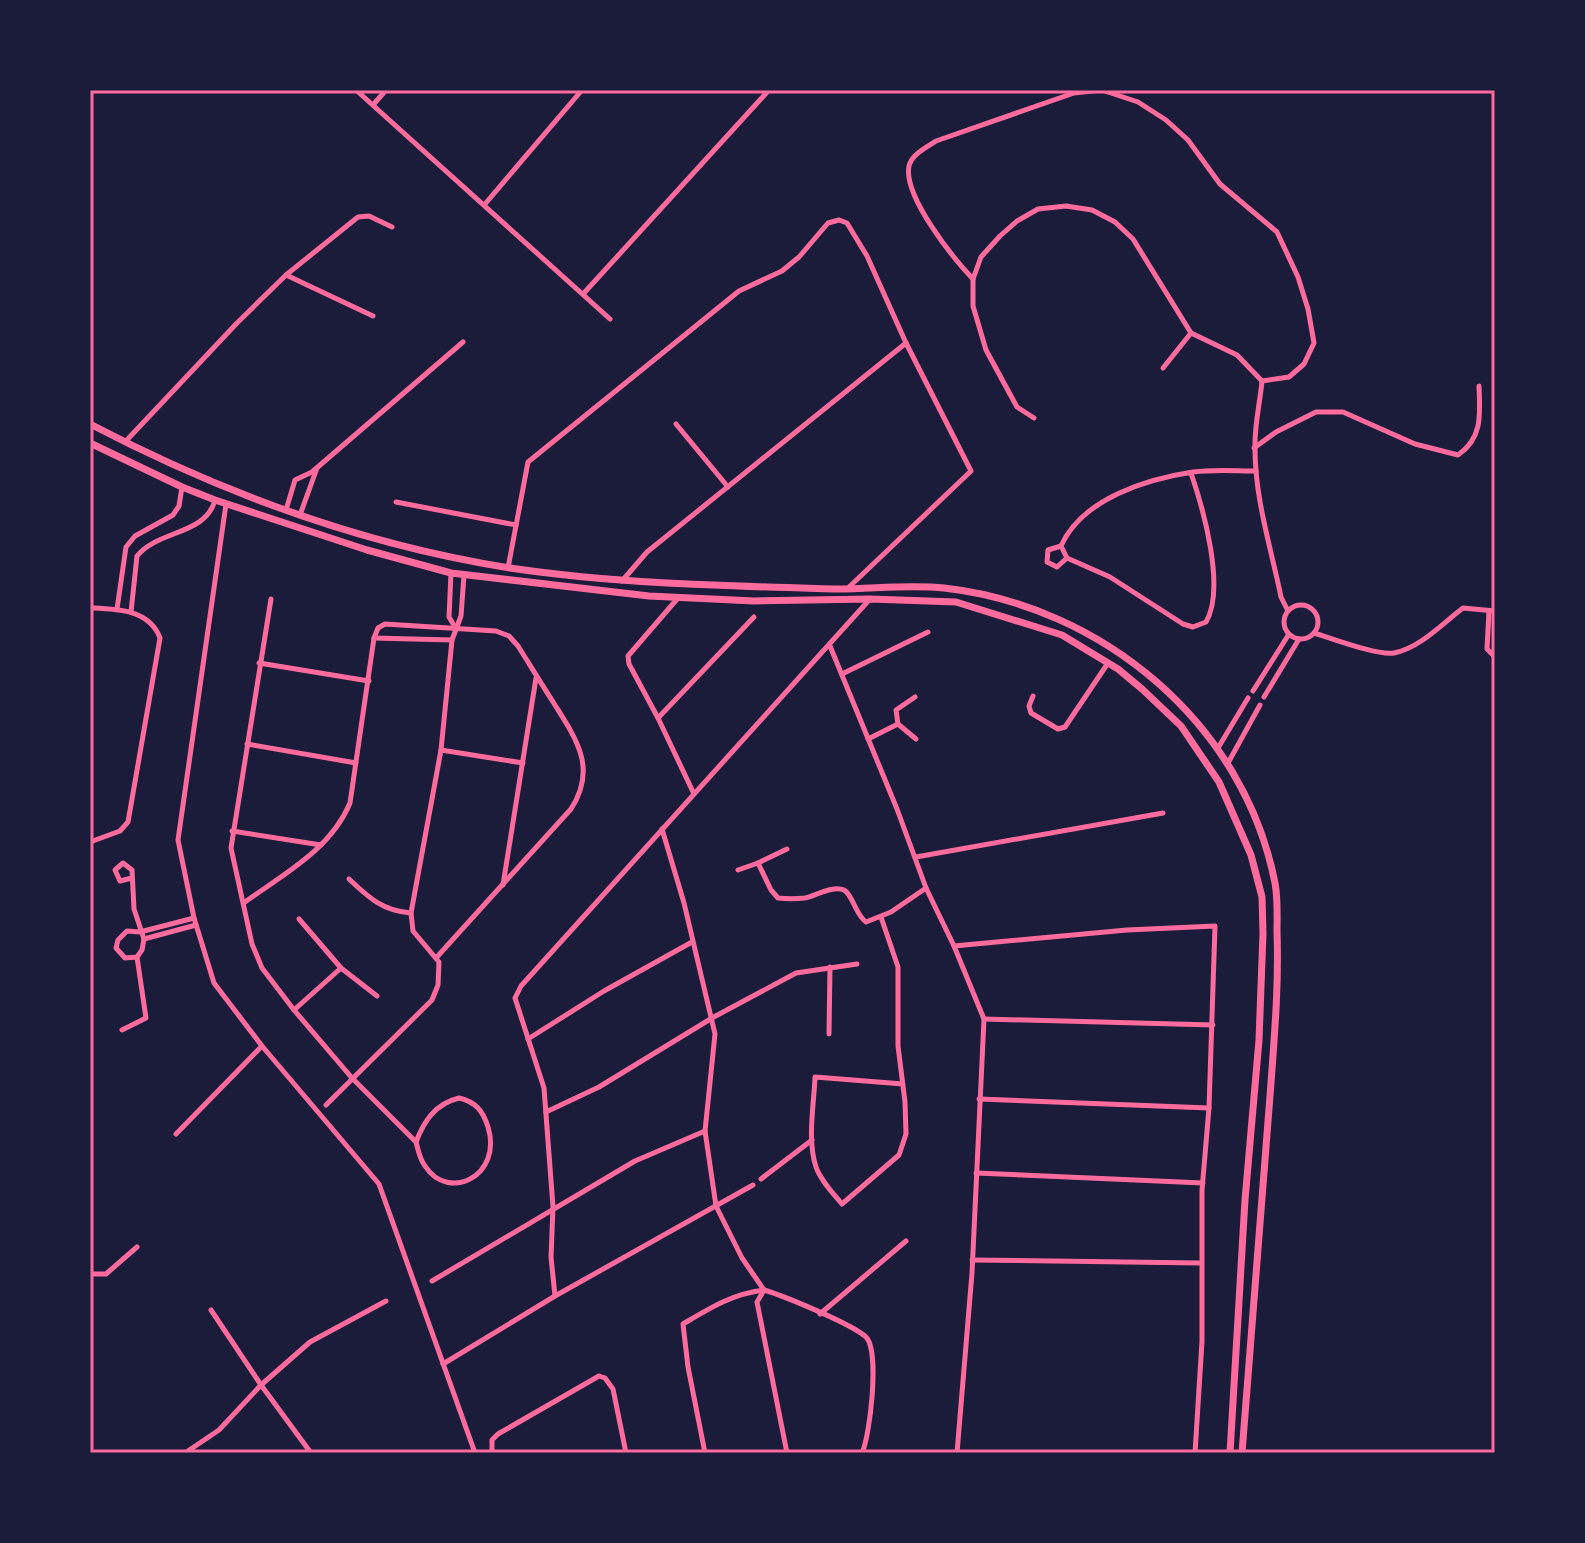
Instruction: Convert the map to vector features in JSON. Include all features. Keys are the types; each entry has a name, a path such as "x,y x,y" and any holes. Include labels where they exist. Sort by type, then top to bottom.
{"main road":[{"path":"90,424 185,470 300,515 394,543 508,568 622,582 847,589 941,587 988,596 1067,622 1121,651 1182,703 1228,763 1257,821 1275,886 1279,976 1242,1453"},
{"path":"90,443 182,487 226,504 367,550 451,573 679,597 754,601 870,599 956,602 1062,635 1108,663 1142,689 1181,726 1212,767 1239,822 1258,874 1263,933 1259,1040 1245,1200 1230,1453"},
{"path":"279,520 297,522 300,515"},
{"path":"1212,767 1218,748"},
{"path":"1212,767 1220,769 1228,763"}],"street":[{"path":"356,90 610,319"},
{"path":"373,105 386,90"},
{"path":"485,204 582,90"},
{"path":"584,294 769,90"},
{"path":"973,279 949,254 909,180 909,163 917,153 936,141 1074,93 1102,90 1138,102 1166,120 1188,140 1220,184 1277,232 1298,277 1314,343 1304,364 1289,377 1262,381"},
{"path":"1034,418 1017,407 986,350 973,306 973,279 981,257 1017,221 1038,209 1066,206 1092,210 1115,222 1133,239 1191,333 1237,355 1262,381"},
{"path":"125,442 286,275 358,217 369,216 392,227"},
{"path":"508,568 528,462 739,291 782,271 799,257 828,223 839,220 847,223 856,235 971,471 847,589"},
{"path":"286,275 373,316"},
{"path":"1163,368 1191,333"},
{"path":"286,510 295,480 317,467 463,342"},
{"path":"622,582 647,552 906,343"},
{"path":"1262,381 1254,448 1260,500 1281,597 1288,611 1284,624 1289,634 1299,639"},
{"path":"1254,448 1276,432 1316,412 1343,412 1415,444 1458,455 1470,447 1477,435 1479,386"},
{"path":"676,424 728,487"},
{"path":"300,515 317,467"},
{"path":"1067,558 1057,567 1047,562 1048,550 1061,546 1066,535 1082,518 1107,499 1152,482 1191,473 1256,471"},
{"path":"1061,546 1067,558 1110,577 1183,624 1200,626 1210,614 1214,602 1201,503 1191,473"},
{"path":"117,609 126,547 135,536 173,515 179,506 182,487"},
{"path":"131,612 137,556 155,540 205,519 212,512 215,500"},
{"path":"396,502 516,525"},
{"path":"226,504 178,840 195,922 214,983 262,1046 379,1184 475,1453"},
{"path":"451,573 449,617 456,628"},
{"path":"326,1105 432,1000 438,985 440,966 413,931 411,913 441,750 452,640 461,616 464,575"},
{"path":"679,597 628,656 629,664 694,794"},
{"path":"271,599 231,848 252,944 262,968 294,1010 352,1078 416,1142 425,1167 442,1181 464,1183 478,1174 489,1161 492,1146 485,1117 479,1108 469,1100 459,1098 435,1110 423,1123 416,1142"},
{"path":"555,1296 551,1257 553,1207 544,1088 515,998 521,986 870,599"},
{"path":"1288,611 1300,605 1311,608 1318,623 1314,633"},
{"path":"90,608 131,612 150,621 160,638 128,822 120,831 90,842"},
{"path":"1264,697 1299,639 1314,633 1393,654 1422,640 1463,608 1492,611 1487,649 1495,657"},
{"path":"658,718 754,617"},
{"path":"245,902 322,846 336,831 350,803 378,628 385,624 496,631 509,636 575,735 583,760 583,784 571,809 436,958"},
{"path":"842,674 928,632"},
{"path":"1253,691 1289,634"},
{"path":"374,638 452,640"},
{"path":"830,646 926,888 984,1019 972,1260 957,1453"},
{"path":"259,663 369,681"},
{"path":"1033,696 1029,706 1031,713 1058,729 1065,727 1108,663"},
{"path":"503,886 537,676"},
{"path":"915,697 896,710 898,724 916,739"},
{"path":"1218,748 1248,698"},
{"path":"1228,763 1260,705"},
{"path":"868,739 898,724"},
{"path":"247,744 356,763"},
{"path":"441,750 523,763"},
{"path":"916,857 1163,813"},
{"path":"662,829 684,903 715,1034 705,1131 716,1206 742,1258 764,1290"},
{"path":"232,831 322,846"},
{"path":"738,870 787,849"},
{"path":"758,863 778,898 804,898 836,889 844,890 861,919 866,922 881,917 926,888"},
{"path":"122,1030 146,1018 137,957 144,939 134,909 132,878"},
{"path":"349,879 380,906 411,913"},
{"path":"881,917 898,967 898,1046 903,1084 906,1134 899,1155 842,1204 816,1166 813,1140 815,1077 903,1084"},
{"path":"299,919 341,968 377,996"},
{"path":"137,957 125,958 116,948 118,940 127,931 140,932 195,922"},
{"path":"144,939 195,922"},
{"path":"954,946 1127,930 1215,926 1213,1025 1200,1263 1202,1341 1195,1453"},
{"path":"528,1039 604,991 692,942"},
{"path":"546,1112 599,1087 712,1018 796,973 857,964"},
{"path":"829,1034 830,967"},
{"path":"294,1010 341,968"},
{"path":"984,1019 1213,1025"},
{"path":"176,1134 262,1046"},
{"path":"979,1099 1209,1108"},
{"path":"432,1281 635,1161 705,1131"},
{"path":"761,1179 813,1140"},
{"path":"976,1173 1203,1183"},
{"path":"443,1364 555,1296 753,1185"},
{"path":"820,1314 906,1241"},
{"path":"90,1274 106,1274 137,1247"},
{"path":"972,1260 1200,1263"},
{"path":"764,1290 757,1302 787,1453"},
{"path":"705,1453 683,1324 729,1298 764,1290 866,1337 871,1346 868,1439 862,1453"},
{"path":"185,1453 219,1430 261,1385 310,1342 386,1301"},
{"path":"211,1310 311,1453"},
{"path":"492,1453 492,1440 498,1434 599,1376 605,1378 613,1389 626,1453"}]}
